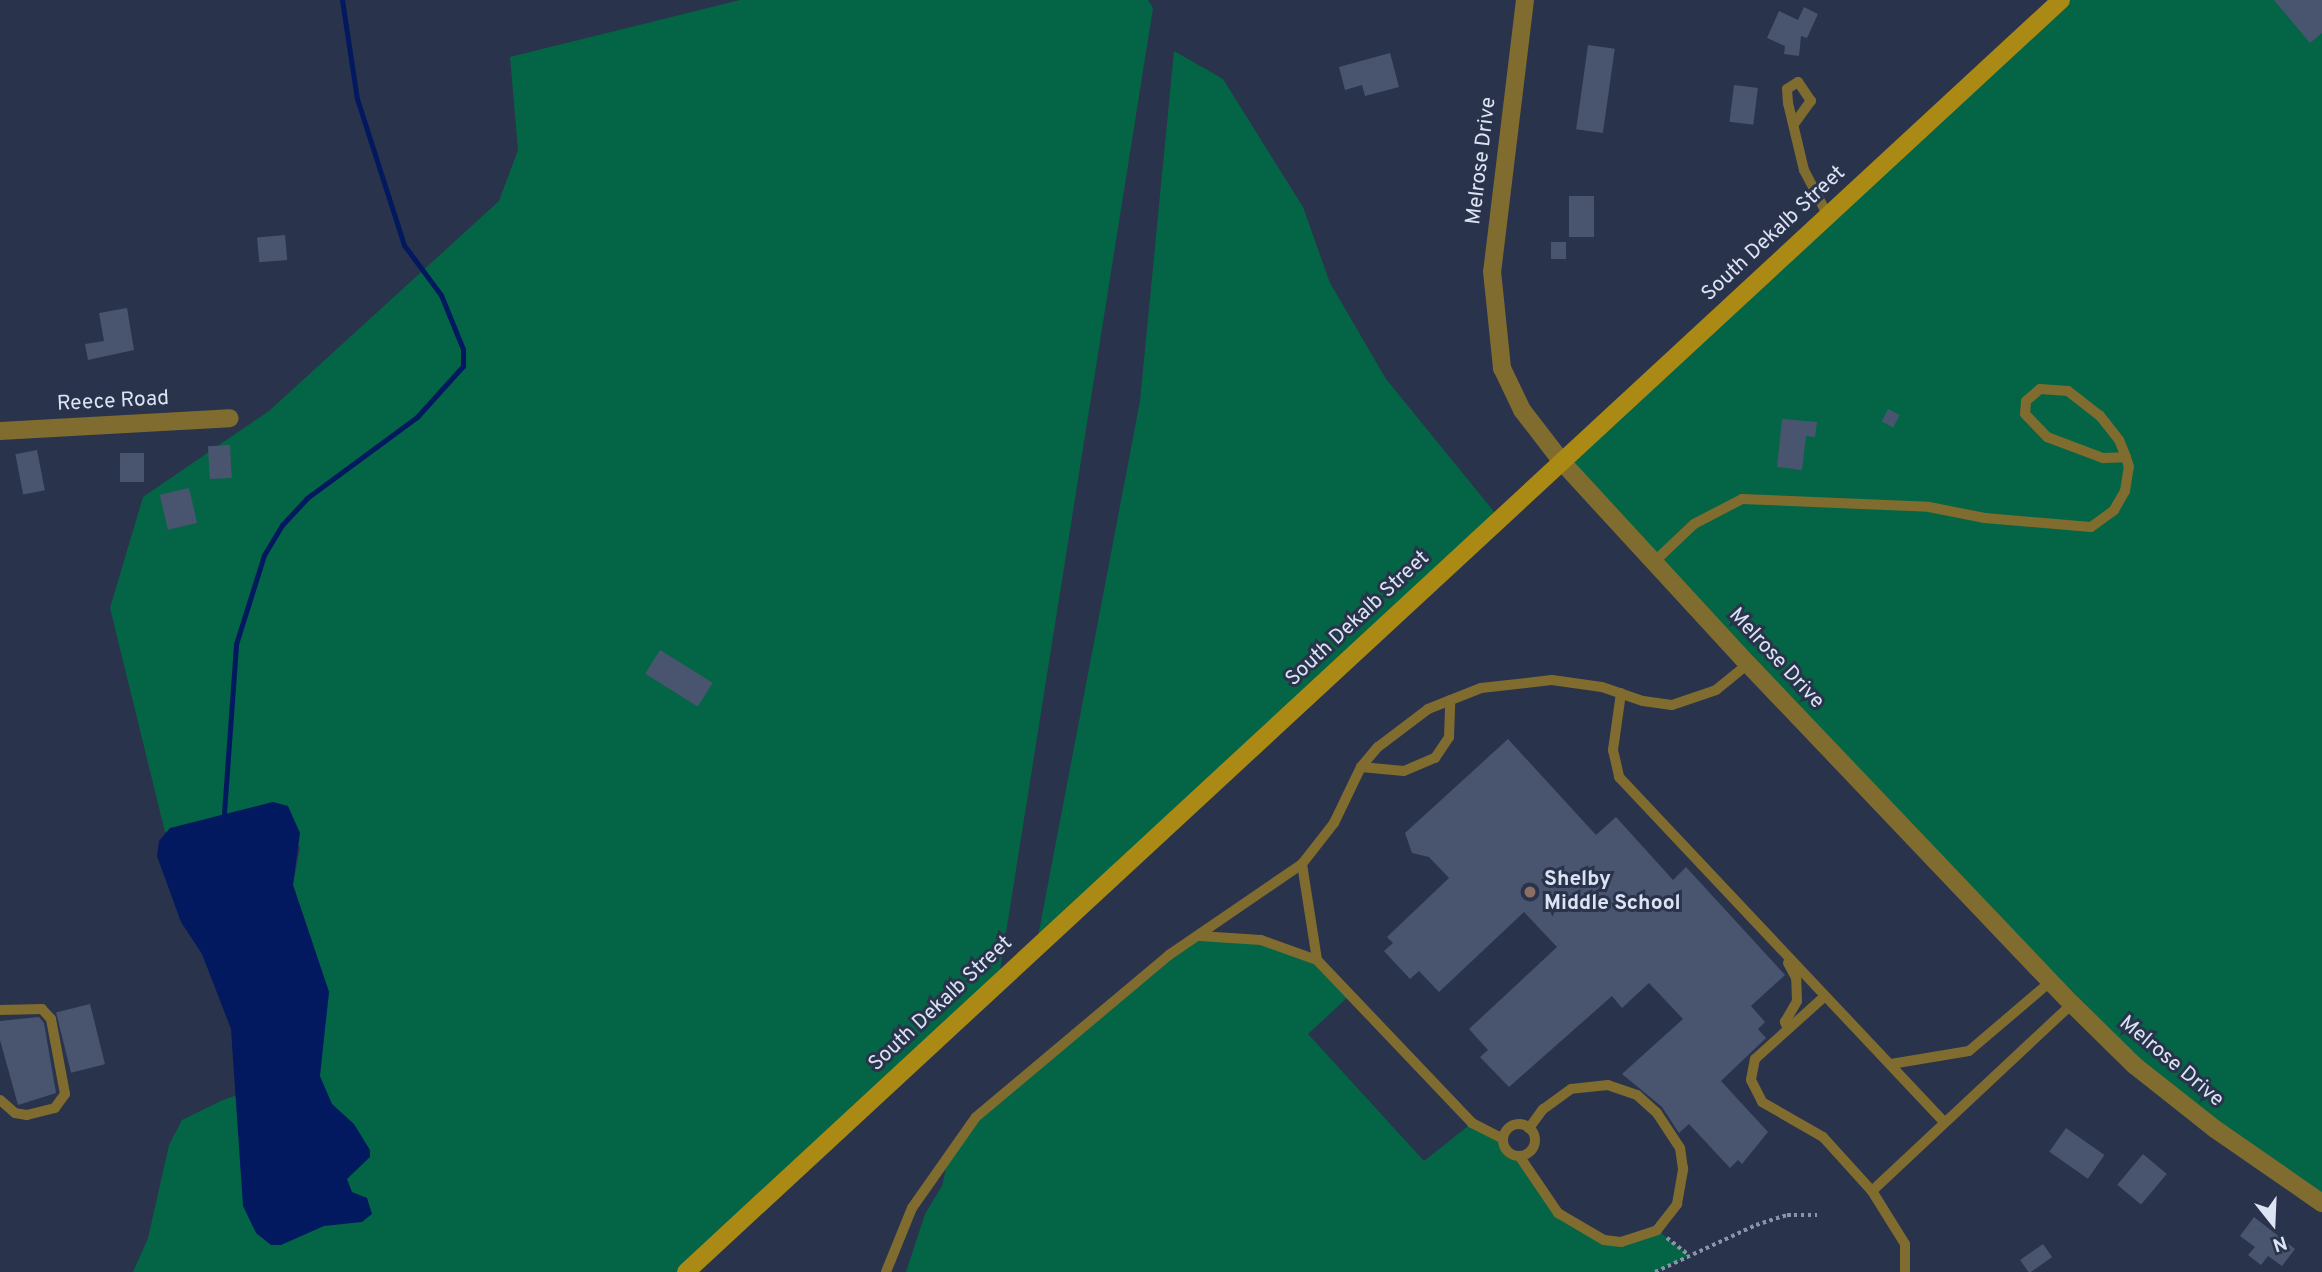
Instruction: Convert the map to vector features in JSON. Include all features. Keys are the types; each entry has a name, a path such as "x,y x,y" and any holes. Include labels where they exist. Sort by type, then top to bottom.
{"main road":[{"name":"South Dekalb Street","path":"686,1272 2061,0"}],"street":[{"name":"Melrose Drive","path":"1525,0 1495,228 1492,295 1502,368 1510,389 1562,462 1748,664 2050,982 2134,1065 2214,1129 2322,1203"},
{"name":"Reece Road","path":"0,431 230,418"}],"lane":[{"path":"1794,124 1804,170 1828,216"},
{"path":"1654,562 1694,524 1742,499 1929,507 1985,519 2091,527 2114,510 2125,491 2129,467 2126,457 2119,440 2100,416 2068,391 2040,389 2026,401 2025,414 2047,437 2069,449 2126,457"},
{"path":"886,1272 898,1234 917,1198 976,1117 1119,994 1302,864 1334,823 1361,767 1378,747 1428,709 1481,688 1522,681 1570,681 1657,704 1686,702 1716,690 1748,664"},
{"path":"1620,693 1613,751 1619,777 1944,1122"},
{"path":"1361,767 1404,771 1434,758 1449,737 1450,700"},
{"path":"1302,864 1317,960"},
{"path":"1200,936 1261,940 1317,960 1472,1123 1503,1139 1506,1150 1520,1157 1548,1201 1585,1231 1621,1242 1657,1230 1677,1204 1682,1157 1675,1137 1646,1101 1608,1085 1571,1089 1543,1109 1529,1128"},
{"path":"1788,1030 1785,1022 1797,1001 1789,957"},
{"path":"1891,1064 1969,1051 2050,982"},
{"path":"1825,996 1752,1063 1751,1080 1756,1093 1771,1110 1823,1137 1872,1191 1905,1244 1905,1272"},
{"path":"1872,1191 2072,1004"},
{"path":"0,1010 42,1009 51,1018 65,1094 55,1108 27,1115 15,1113 0,1100"},
{"path":"1503,1139 1514,1125 1529,1128"},
{"path":"1520,1157 1534,1147 1529,1128"}],"path":[{"path":"1655,1272 1787,1215 1817,1215"},
{"path":"1657,1230 1690,1256"}],"green space":[{"path":"740,0 1148,0 1153,8 998,983 686,1272 133,1272 148,1238 169,1145 182,1120 223,1100 320,1066 329,992 293,885 300,848 273,802 165,832 110,608 143,497 269,411 499,201 518,150 510,57"},
{"path":"2061,0 2322,0 2322,1203 2134,1065 1562,462"},
{"path":"1174,51 1223,79 1303,207 1330,283 1386,379 1500,519 1036,947 1140,401"},
{"path":"1234,935 1317,960 1350,995 1308,1034 1424,1161 1472,1123 1503,1139 1508,1152 1520,1157 1548,1201 1604,1240 1657,1230 1690,1256 1655,1272 906,1272 925,1214 942,1186 951,1147 976,1117 1200,936"}],"shaded area":[{"path":"273,802 288,806 300,833 293,885 329,992 320,1076 332,1104 354,1124 370,1150 370,1157 347,1179 352,1192 367,1198 372,1214 362,1222 324,1226 281,1245 271,1245 256,1233 243,1206 231,1029 202,954 181,922 157,856 159,841 170,828"}],"building":[{"path":"2274,0 2322,0 2322,33 2310,43"},
{"path":"1804,7 1818,14 1807,38 1801,36 1799,56 1784,54 1785,46 1767,38 1779,11 1798,20"},
{"path":"1588,45 1615,49 1603,133 1576,129"},
{"path":"1390,53 1399,87 1365,96 1362,85 1345,90 1339,67"},
{"path":"1734,85 1758,88 1753,125 1729,122"},
{"path":"1569,196 1594,196 1594,237 1569,237"},
{"path":"285,235 287,260 259,262 257,237"},
{"path":"1551,242 1566,242 1566,259 1551,259"},
{"path":"127,308 134,350 88,360 85,344 104,341 99,313"},
{"path":"1888,409 1900,415 1893,427 1882,421"},
{"path":"1782,419 1817,422 1815,437 1806,436 1802,470 1777,467"},
{"path":"230,445 232,478 210,479 208,446"},
{"path":"37,450 45,490 23,494 15,454"},
{"path":"120,453 144,453 144,482 120,482"},
{"path":"189,488 197,523 168,530 160,495"},
{"path":"660,650 713,683 698,707 645,674"},
{"path":"1508,739 1596,835 1616,817 1673,880 1686,867 1785,975 1751,1006 1765,1022 1758,1029 1766,1038 1721,1081 1768,1132 1742,1164 1738,1160 1730,1168 1689,1124 1679,1133 1662,1107 1622,1074 1683,1019 1649,983 1622,1008 1612,996 1509,1087 1480,1057 1488,1050 1469,1029 1557,947 1524,912 1439,992 1419,971 1410,979 1384,951 1393,943 1387,937 1449,878 1429,857 1412,853 1405,833"},
{"path":"90,1004 105,1064 71,1073 56,1012"},
{"path":"39,1017 44,1023 56,1093 18,1105 0,1040 0,1021"},
{"path":"2066,1128 2105,1155 2088,1179 2049,1152"},
{"path":"2143,1154 2167,1174 2141,1205 2117,1185"},
{"path":"2254,1217 2295,1249 2282,1266 2268,1256 2261,1265 2248,1255 2255,1247 2240,1236"},
{"path":"2043,1244 2052,1257 2031,1272 2020,1260"}],"waterway":[{"path":"224,813 236,644 264,555 282,525 307,498 417,417 463,366 463,349 441,295 404,245 357,99 342,0"}],"place":[{"name":"Shelby Middle School","path":"1530,892"}]}
